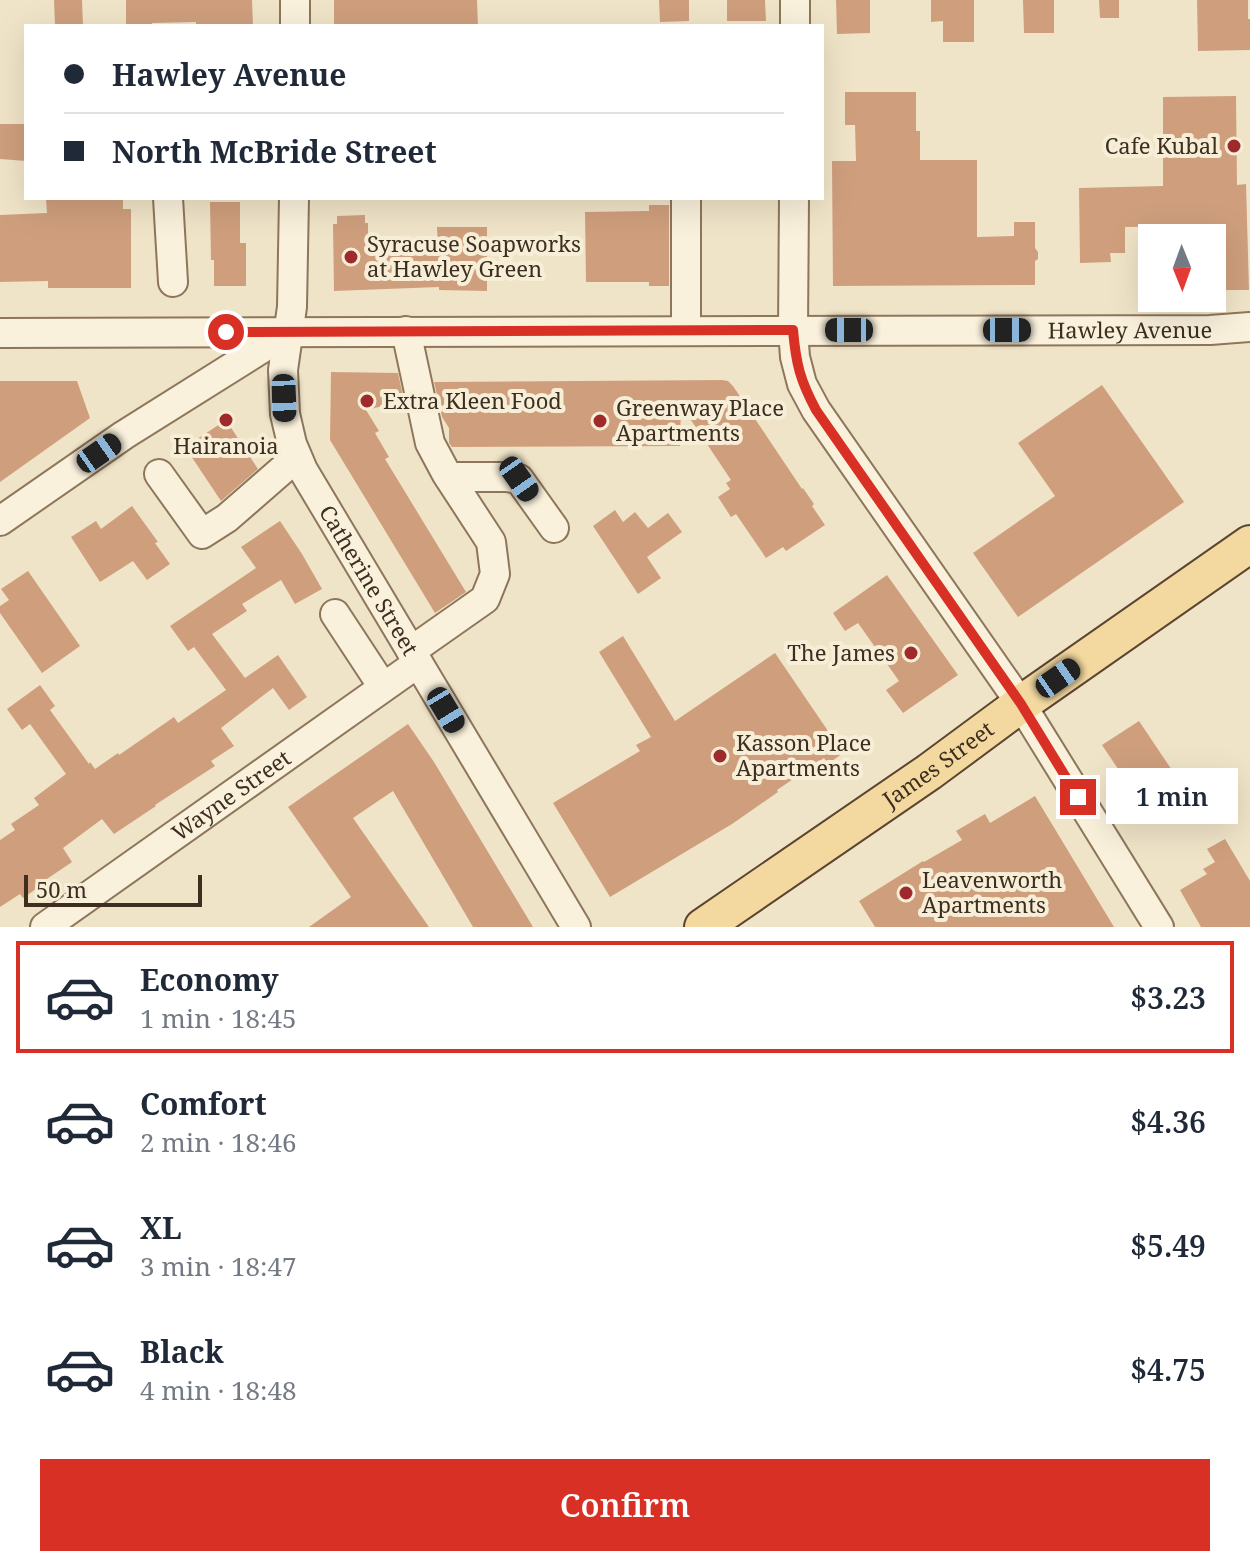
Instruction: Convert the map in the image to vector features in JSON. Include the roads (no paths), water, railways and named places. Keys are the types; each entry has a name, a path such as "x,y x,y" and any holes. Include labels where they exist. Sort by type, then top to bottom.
{"main road":[{"name":"James Street","path":"703,927 929,772 1250,544"}],"street":[{"path":"295,0 295,24"},
{"path":"795,0 795,24"},
{"path":"168,200 173,282"},
{"name":"Catherine Street","path":"294,200 292,307 283,370 285,414 297,457 576,927"},
{"path":"686,200 686,331"},
{"path":"794,200 793,330 795,357 802,384 816,410 1021,704 1159,927"},
{"name":"Hawley Avenue","path":"0,333 1210,330 1250,327"},
{"name":"Wayne Street","path":"45,927 383,687 485,599 495,574 491,542 430,443 406,331"},
{"path":"0,521 124,435 289,332"},
{"path":"159,474 202,534 227,518 297,457"},
{"path":"449,477 519,479 554,528"},
{"path":"335,614 383,687"}],"place":[{"name":"Cafe Kubal","path":"1234,146"},
{"name":"Syracuse Soapworks at Hawley Green","path":"351,257"},
{"name":"Extra Kleen Food","path":"367,401"},
{"name":"Hairanoia","path":"226,420"},
{"name":"Greenway Place Apartments","path":"600,421"},
{"name":"The James","path":"911,653"},
{"name":"Kasson Place Apartments","path":"720,756"},
{"name":"Leavenworth Apartments","path":"906,893"}]}
